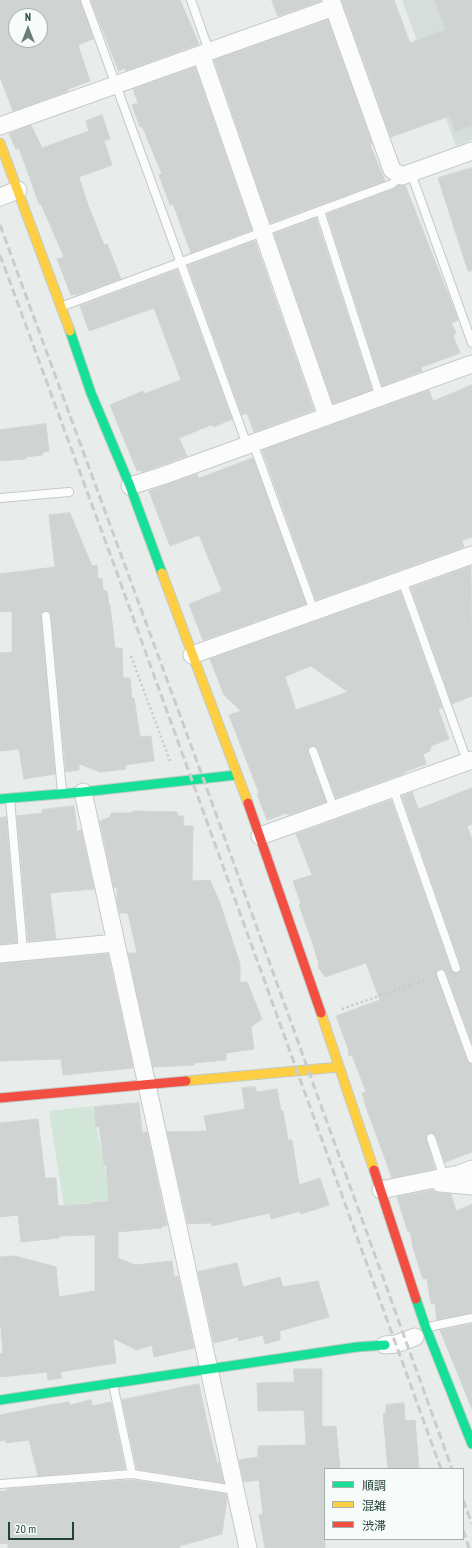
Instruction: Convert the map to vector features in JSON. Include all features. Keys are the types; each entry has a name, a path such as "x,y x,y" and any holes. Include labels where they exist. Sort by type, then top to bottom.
{"street":[{"path":"0,126 205,53 332,4 392,170 407,174 472,151"},
{"path":"205,53 263,232 327,416"},
{"path":"0,143 62,306 91,393 130,486 236,775 260,836 381,1190 421,1333 472,1444"},
{"path":"0,197 18,190"},
{"path":"130,486 472,364"},
{"path":"192,655 472,555"},
{"path":"260,836 470,761"},
{"path":"0,799 83,792 236,775"},
{"path":"83,792 248,1548"},
{"path":"0,954 116,942"},
{"path":"0,1098 339,1067"},
{"path":"381,1190 444,1177 472,1169"},
{"path":"422,1181 472,1186"},
{"path":"0,1400 357,1347 396,1344 421,1333"}],"lane":[{"path":"85,0 180,262 314,611"},
{"path":"192,0 205,53"},
{"path":"62,306 392,184 407,174 472,343"},
{"path":"320,211 380,397"},
{"path":"0,498 68,492"},
{"path":"402,580 470,761"},
{"path":"46,616 63,794"},
{"path":"313,751 334,809"},
{"path":"393,788 456,968"},
{"path":"10,798 23,951"},
{"path":"441,974 472,1059"},
{"path":"431,1138 444,1177"},
{"path":"421,1333 472,1318"},
{"path":"113,1383 132,1474"},
{"path":"0,1484 132,1474 235,1490"}],"path":[{"path":"131,656 177,781"},
{"path":"322,1016 441,974"}],"shaded area":[{"path":"402,0 472,0 472,140 456,146"}],"green space":[{"path":"92,1106 111,1200 64,1206 49,1111"}],"building":[{"path":"0,0 80,0 93,39 78,45 90,81 68,89 68,91 13,111 0,77"},
{"path":"91,0 180,0 199,44 126,71 125,68 119,71"},
{"path":"272,0 321,0 321,1 278,16"},
{"path":"342,0 394,0 410,43 445,30 435,0 472,0 472,126 455,131 450,116 391,137"},
{"path":"328,20 372,144 370,145 385,181 270,223 214,60"},
{"path":"195,67 252,230 191,253 173,204 170,205 159,175 162,174 142,126 140,127 132,105 138,103 133,89"},
{"path":"102,115 110,139 104,141 112,165 79,177 88,205 104,245 107,244 121,279 76,295 71,295 57,259 64,257 41,204 39,204 19,148 16,149 9,134 31,125 42,148 89,131 86,121"},
{"path":"472,168 472,271 468,271 438,178"},
{"path":"399,185 405,185 457,317 458,320 451,323 456,333 453,336 460,353 422,367 422,371 382,386 327,214 394,189"},
{"path":"316,218 372,390 333,404 274,234"},
{"path":"255,241 314,410 254,432 247,413 242,415 188,266"},
{"path":"177,270 232,419 214,427 211,425 179,438 187,456 142,472 141,470 137,471 110,405 143,391 144,394 181,380 154,308 89,331 80,306"},
{"path":"472,385 472,537 462,540 464,547 316,600 262,450 429,390 433,401"},
{"path":"46,424 49,451 43,452 42,455 26,457 26,459 0,461 0,430"},
{"path":"253,458 306,604 203,640 189,604 222,591 199,535 170,546 149,491 197,474 199,478"},
{"path":"70,513 92,566 97,565 98,578 102,579 103,590 107,591 115,648 122,648 123,678 130,678 132,698 134,698 140,737 151,736 154,761 125,765 126,769 100,772 79,764 79,770 66,772 51,616 49,611 45,611 41,613 41,616 55,774 24,779 19,749 0,751 0,653 12,652 12,611 0,612 0,574 55,567 49,515"},
{"path":"471,566 472,696 452,704 411,588"},
{"path":"400,591 442,708 438,709 449,739 431,746 430,751 423,754 426,764 336,798 318,749 311,746 308,753 326,802 288,815 287,813 267,820 257,794 259,793 229,715 241,711 224,695 210,659","holes":["311,666 348,692 296,710 285,677"]},
{"path":"472,788 472,824 467,826 472,840 472,1043 446,972 440,969 436,973 467,1061 472,1064 472,1152 445,1162 436,1136 430,1133 427,1135 426,1139 435,1169 392,1178 366,1107 362,1093 366,1092 352,1055 349,1056 348,1048 336,1016 380,1000 366,963 325,977 318,967 319,965 313,944 299,905 301,904 293,881 312,875 296,834 391,800 451,970 457,973 460,971 461,966 402,796 412,792 418,809"},
{"path":"74,806 77,831 81,830 94,889 50,893 56,939 28,941 17,816 42,813 42,810"},
{"path":"134,811 177,812 178,816 184,816 183,826 193,826 192,881 210,880 220,903 240,964 240,982 247,982 262,1019 251,1027 254,1049 226,1053 226,1060 194,1063 194,1065 153,1067 128,953 137,953 128,913 120,913 117,902 117,887 114,888 100,821 110,817 111,813 129,813"},
{"path":"6,817 17,942 0,944 0,818"},
{"path":"108,954 133,1068 63,1075 61,1059 0,1061 0,964"},
{"path":"255,1087 257,1092 277,1089 281,1111 283,1111 288,1140 292,1140 299,1185 320,1178 329,1205 301,1214 300,1211 271,1219 270,1213 212,1226 212,1223 188,1224 167,1132 207,1131 204,1116 245,1109 242,1088"},
{"path":"139,1103 142,1132 147,1132 167,1226 162,1226 162,1228 118,1232 118,1258 135,1265 172,1261 174,1277 178,1276 194,1348 154,1357 152,1345 136,1350 113,1338 116,1363 60,1372 62,1378 48,1380 47,1372 0,1377 0,1354 3,1353 0,1327 0,1257 15,1256 56,1267 59,1297 95,1291 95,1235 59,1236 59,1238 21,1242 18,1215 0,1217 0,1123 38,1119 45,1178 56,1178 58,1206 91,1204 109,1201 106,1165 104,1165 99,1126 96,1127 94,1107"},
{"path":"433,1190 439,1193 451,1194 456,1211 472,1204 472,1313 437,1320 435,1304 431,1303 430,1299 427,1278 423,1279 413,1248 410,1231 408,1232 397,1197"},
{"path":"237,1263 243,1287 280,1277 283,1287 318,1281 329,1317 280,1331 280,1340 265,1344 263,1335 239,1341 238,1337 214,1343 198,1272"},
{"path":"472,1324 472,1409 440,1330"},
{"path":"294,1369 322,1369 322,1427 336,1426 340,1468 324,1468 325,1548 265,1548 259,1515 263,1514 259,1480 244,1482 239,1460 258,1457 258,1446 306,1445 304,1410 258,1411 257,1383 294,1382"},
{"path":"199,1384 217,1463 219,1463 224,1483 137,1469 122,1400"},
{"path":"91,1400 92,1406 111,1402 125,1469 38,1476 29,1440 6,1443 6,1440 0,1441 0,1415 49,1405 69,1402 70,1405"},
{"path":"404,1403 405,1421 415,1420 419,1468 388,1468 383,1414 386,1413 386,1405"},
{"path":"132,1480 226,1494 227,1498 222,1534 180,1546 180,1548 8,1548 8,1543 0,1544 0,1491 7,1491 7,1489"}],"railway":[{"path":"0,225 203,778 452,1468"},
{"path":"0,255 113,562 441,1468"},
{"path":"464,1503 472,1524"},
{"path":"464,1533 469,1548"}],"traffic: fast":[{"path":"70,331 91,393 130,486 162,573"},
{"path":"0,799 83,792 236,775"},
{"path":"416,1299 472,1444"},
{"path":"0,1400 357,1347 385,1345"}],"traffic: slow":[{"path":"0,143 70,331"},
{"path":"162,573 248,803"},
{"path":"321,1013 374,1170"},
{"path":"186,1081 339,1067"}],"traffic: jam":[{"path":"248,803 321,1013"},
{"path":"0,1098 186,1081"},
{"path":"374,1170 416,1299"}]}
